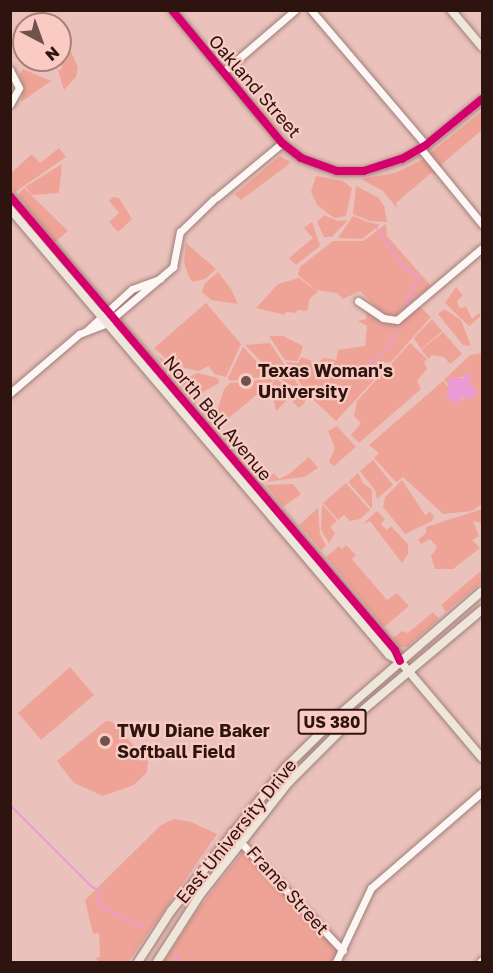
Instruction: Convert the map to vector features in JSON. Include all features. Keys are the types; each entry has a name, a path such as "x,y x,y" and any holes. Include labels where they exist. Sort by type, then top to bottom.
{"main road":[{"path":"451,10 483,47"},
{"name":"North Bell Avenue","path":"10,196 110,321 389,655 400,661 483,758"},
{"name":"North Bell Avenue","path":"10,209 103,312"},
{"name":"East University Drive","path":"138,963 171,911 231,832 286,767 400,661 483,591"},
{"name":"East University Drive","path":"157,963 200,895 289,782 350,721 483,610"}],"street":[{"name":"Oakland Street","path":"172,10 282,143 317,165 349,172 383,167 424,147 483,99"},
{"path":"223,72 295,10"},
{"path":"311,10 424,147 483,224"},
{"path":"10,70 19,88 10,104"},
{"path":"86,331 110,321 173,267 180,232 216,198 282,143"},
{"path":"358,301 383,318 397,320 483,248"},
{"path":"10,393 86,331 103,312 138,285 160,279"},
{"path":"336,963 371,888 483,792"},
{"name":"Frame Street","path":"231,832 242,840 343,951"}],"shaded area":[{"path":"72,54 78,68 76,77 64,90 59,72 72,72"},
{"path":"21,72 30,72 51,81 21,102 23,86 19,75"},
{"path":"482,111 482,130 442,164 442,169 429,154"},
{"path":"59,148 66,157 15,192 11,187 11,173 32,154 40,163"},
{"path":"280,156 290,162 288,165 241,200 235,194"},
{"path":"424,159 436,175 431,173 396,203 397,208 383,191 361,179 395,173"},
{"path":"62,164 59,193 32,195 25,187"},
{"path":"316,176 343,181 352,188 346,216 334,218 317,205 311,192"},
{"path":"356,186 379,198 384,206 387,222 370,221 353,214"},
{"path":"24,188 68,231 55,242 18,195"},
{"path":"113,197 119,198 132,219 118,232 109,222 119,213 109,201"},
{"path":"324,215 338,221 348,220 332,237 324,237 317,222"},
{"path":"353,216 380,225 362,239 338,238"},
{"path":"312,222 320,246 296,265 289,258 313,238 304,228"},
{"path":"386,224 387,236 431,286 395,316 383,314 360,291 343,299 337,293 316,290 298,275 300,267 333,241 363,241"},
{"path":"186,243 216,269 205,279 193,282 189,277 184,263"},
{"path":"218,272 231,289 238,304 211,300 202,292 205,283"},
{"path":"299,278 318,292 310,298 307,311 286,312 285,315 256,308 278,284"},
{"path":"456,287 463,295 457,301 459,308 466,307 472,319 479,313 481,316 469,326 445,303"},
{"path":"206,303 241,344 226,377 214,374 209,366 199,371 184,368 180,361 171,363 154,348"},
{"path":"419,306 431,317 391,362 384,363 384,369 336,421 308,395 286,362 298,363 301,357 317,363 324,358 336,360 338,350 365,346 367,326 358,321 366,319 367,310 380,321 393,324"},
{"path":"444,309 461,320 471,346 463,345 438,314"},
{"path":"432,319 442,331 421,349 414,338"},
{"path":"443,332 462,354 450,364 444,357 432,355 429,359 421,350"},
{"path":"269,336 283,336 303,346 298,361 285,360"},
{"path":"270,343 303,392 275,376 245,345"},
{"path":"410,343 428,360 424,361 427,369 417,381 421,389 359,443 351,435 361,423 354,416 357,401 385,370 391,369 392,363"},
{"path":"243,347 269,376 230,381 228,378"},
{"path":"482,353 482,504 472,511 443,514 403,477 397,482 393,479 374,458 379,453 369,445 443,381 449,387 447,397 458,402 467,395 471,399 468,382 473,376 449,379 450,386 444,380 470,355"},
{"path":"158,357 184,370 189,377 198,373 218,378 219,383 194,397"},
{"path":"466,374 474,376 468,382 478,392 471,399 463,397 455,405 447,397 449,378 464,378"},
{"path":"270,379 273,381 218,427 214,420 224,389 230,383"},
{"path":"276,379 306,397 304,404 299,408 289,398 276,411 274,401 264,390"},
{"path":"337,426 356,447 334,466 329,462 335,448 328,431"},
{"path":"309,457 318,468 304,477 264,482 274,473 279,479 289,474"},
{"path":"373,460 393,485 377,499 375,490 360,471"},
{"path":"358,473 363,483 372,490 372,509 348,482"},
{"path":"402,480 425,515 430,512 434,516 432,521 405,534 383,507 385,497"},
{"path":"346,483 370,510 360,519 350,521 344,515 338,520 323,503"},
{"path":"293,484 301,494 283,507 266,485"},
{"path":"322,504 337,521 330,527 335,533 329,543 321,530"},
{"path":"318,508 320,534 326,546 321,550 299,525"},
{"path":"482,509 482,523 473,521 479,536 472,540 480,548 453,569 435,569 431,556 437,547 430,539 421,544 418,540 426,533 426,527"},
{"path":"377,511 385,519 381,524 387,530 391,526 408,544 408,554 402,563 370,521 363,524"},
{"path":"346,545 356,555 352,559 387,600 397,593 409,606 384,627 326,557 339,546 342,549"},
{"path":"482,570 482,582 446,612 441,605"},
{"path":"433,612 439,619 407,647 400,647 393,638 402,631 408,633"},
{"path":"70,667 94,695 41,740 18,713"},
{"name":"TWU Diane Baker Softball Field","path":"106,721 111,721 148,761 147,772 134,785 103,796 74,783 57,761"},
{"path":"174,819 191,822 217,834 128,962 100,962 95,958 100,957 99,933 93,934 85,900 161,825"},
{"path":"242,853 249,855 340,953 329,962 164,962 198,909"}],"waterway":[{"path":"375,226 401,264 418,277 405,307"},
{"path":"357,376 389,346 397,328"},
{"path":"10,805 92,887 101,891 97,901 100,906 143,928"},
{"path":"175,956 181,962"}],"cycle path":[{"path":"172,10 282,143 301,158 337,171 364,171 402,159 426,145 482,99"},
{"path":"10,196 395,650 400,661"}],"place":[{"name":"Texas Woman's University","path":"246,381"},
{"name":"TWU Diane Baker Softball Field","path":"105,741"}]}
